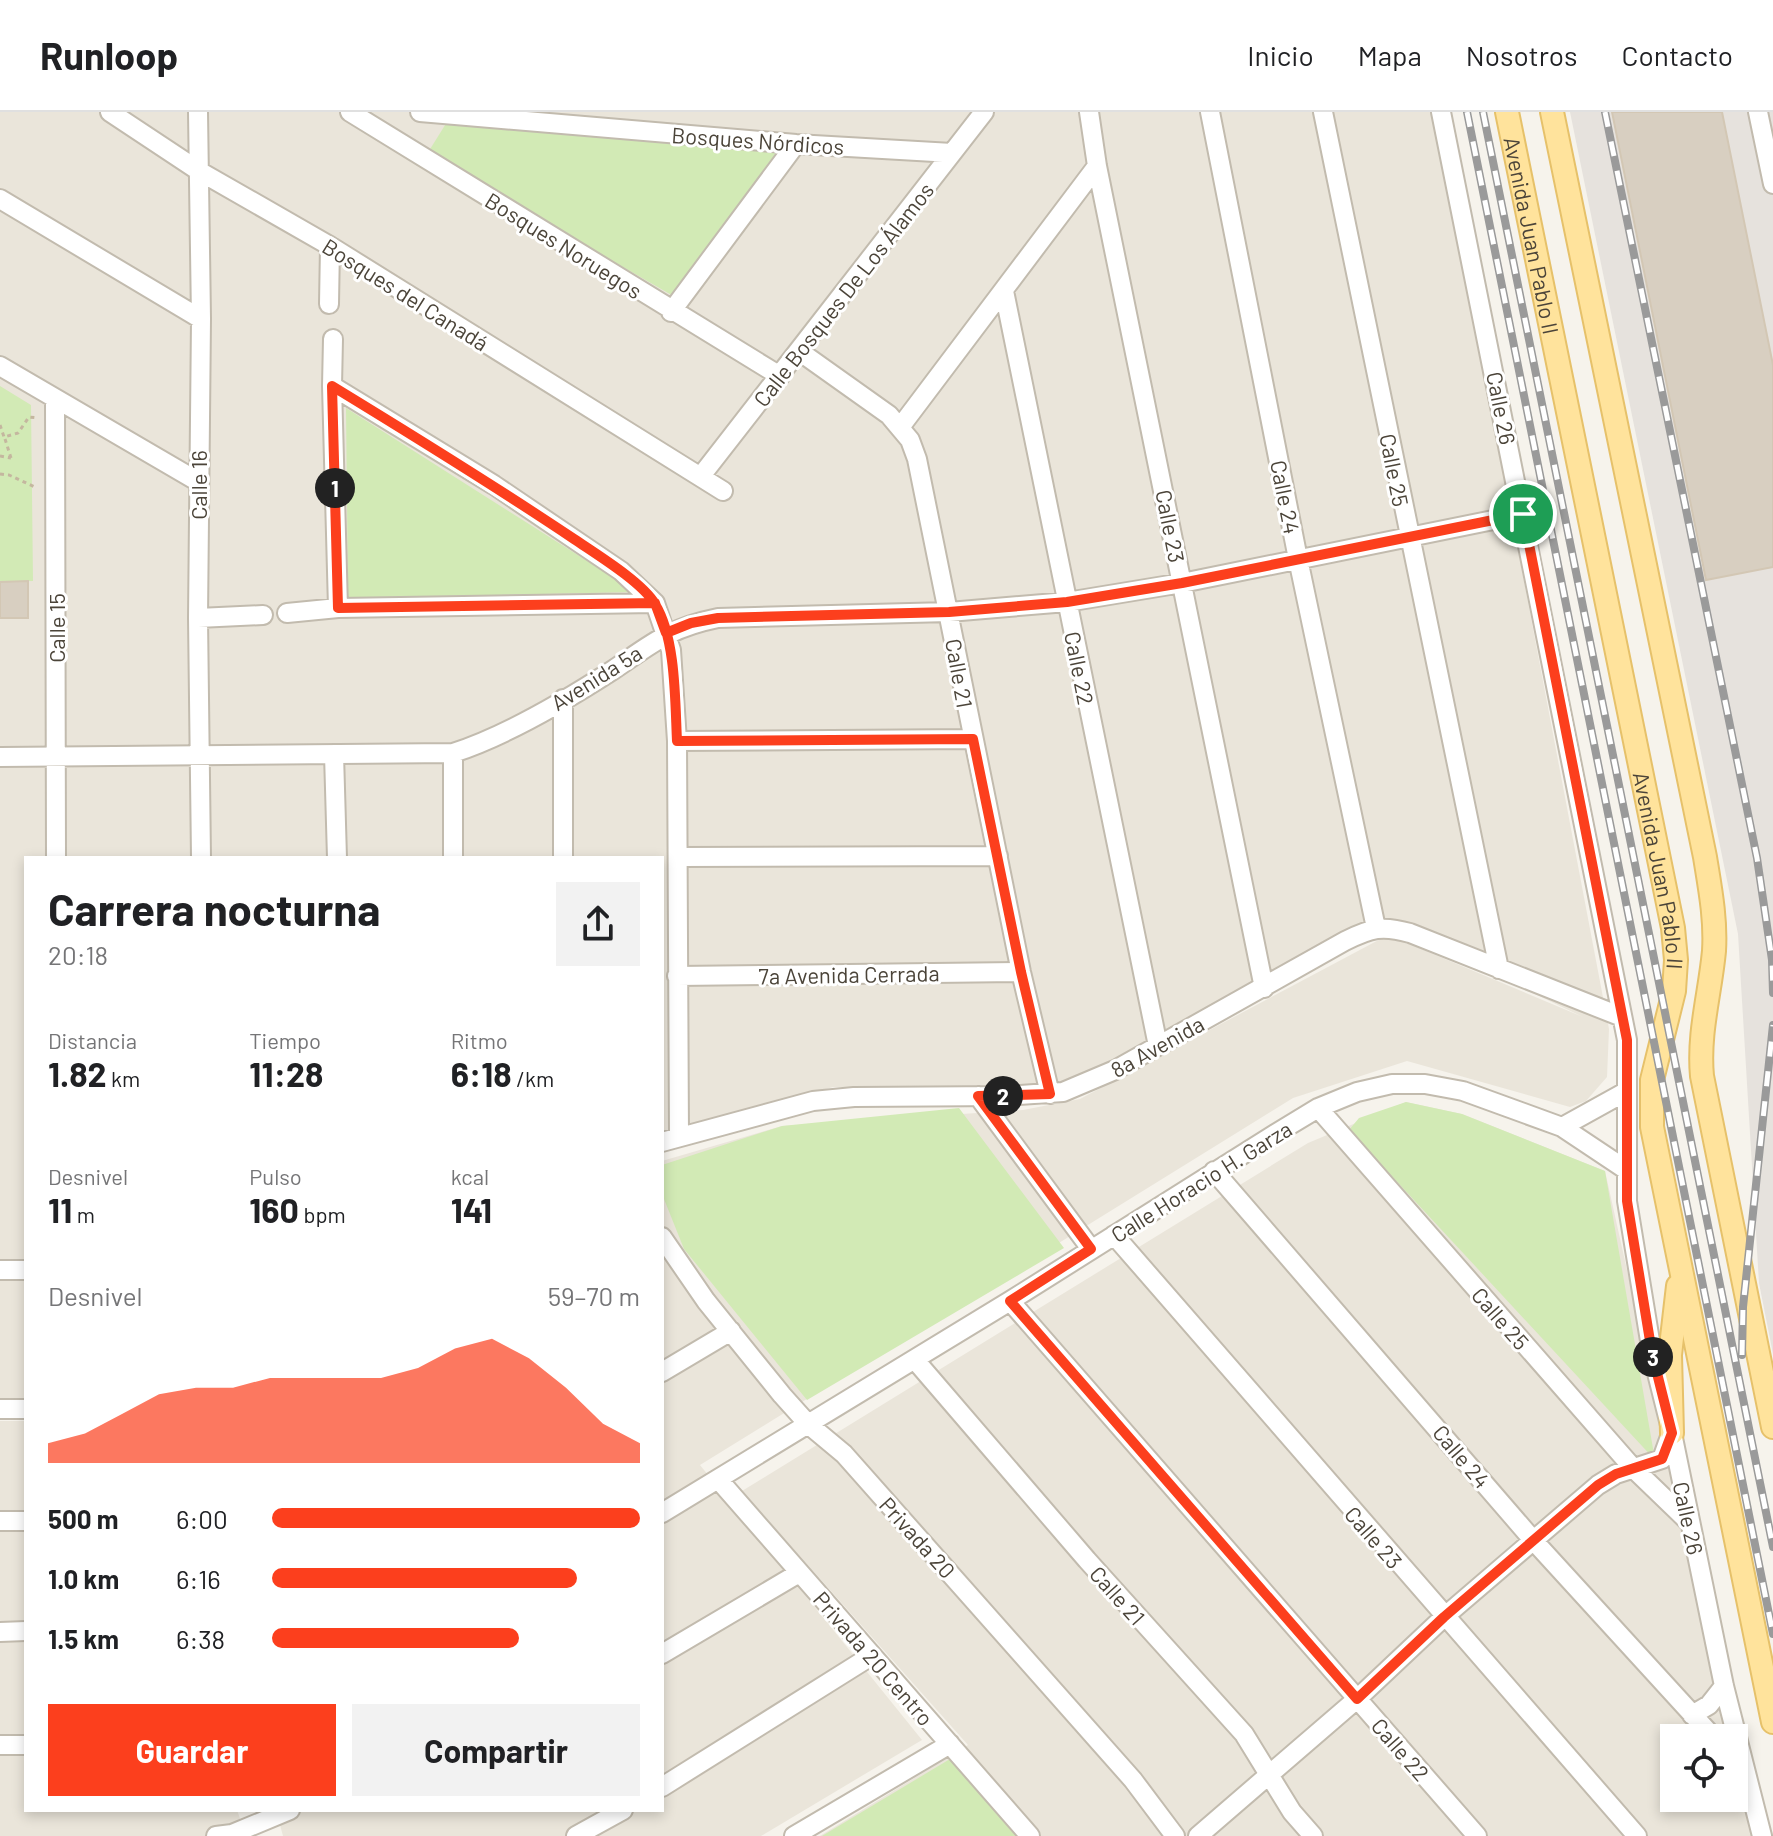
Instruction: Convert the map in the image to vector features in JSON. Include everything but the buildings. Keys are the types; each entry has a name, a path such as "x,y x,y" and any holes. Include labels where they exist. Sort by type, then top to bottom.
{"main road":[{"name":"Avenida Juan Pablo II","path":"1507,112 1673,928 1676,960 1674,991 1654,1068 1650,1103 1652,1127 1773,1722"},
{"name":"Avenida Juan Pablo II","path":"1552,112 1714,910 1714,948 1701,1031 1702,1076 1773,1427"},
{"path":"1672,1433 1670,1355 1680,1269"}],"street":[{"name":"Bosques del Canadá","path":"110,112 199,171 330,246 723,491"},
{"name":"Calle 16","path":"198,112 201,319 197,481 201,856"},
{"name":"Bosques Noruegos","path":"350,112 671,312 780,376"},
{"name":"Bosques Nórdicos","path":"420,112 614,121 796,144 952,153"},
{"name":"Calle Bosques De Los Álamos","path":"701,476 984,112"},
{"name":"Calle 23","path":"1089,112 1097,166 1264,988"},
{"name":"Calle 24","path":"1210,112 1298,559 1376,928"},
{"name":"Calle 25","path":"1323,112 1499,969"},
{"name":"Calle 26","path":"1441,112 1627,1040 1625,1169 1631,1234 1652,1353 1672,1433 1731,1724"},
{"path":"1758,112 1773,184"},
{"path":"671,312 796,144"},
{"path":"901,426 1097,166"},
{"path":"0,199 201,319"},
{"path":"329,304 330,246"},
{"name":"Calle 22","path":"1004,291 1158,1046"},
{"path":"333,339 338,608"},
{"name":"Calle 21","path":"799,351 901,426 917,459 1021,972 1050,1094"},
{"path":"0,366 197,481"},
{"path":"332,386 519,502 621,571 655,603 671,650 677,741 679,857 671,1139"},
{"name":"Calle 15","path":"55,399 56,856"},
{"name":"Avenida 5a","path":"0,757 453,753 473,747 563,699 666,633 691,623 718,618 949,612 1067,602 1182,583 1523,514"},
{"path":"287,613 338,608 655,603"},
{"path":"198,618 263,615"},
{"path":"563,699 563,856"},
{"path":"677,741 973,739"},
{"path":"453,753 453,856"},
{"path":"334,754 337,856"},
{"path":"679,857 998,856"},
{"path":"1376,928 1410,933 1622,1017"},
{"name":"8a Avenida","path":"671,1139 813,1101 854,1097 1050,1094 1077,1088 1345,941 1376,928"},
{"name":"7a Avenida Cerrada","path":"677,976 1021,972"},
{"name":"Calle Horacio H. Garza","path":"664,1512 915,1360 1318,1108 1368,1089 1392,1084 1425,1084 1477,1095 1562,1127 1625,1169"},
{"path":"1562,1127 1627,1091"},
{"path":"978,1096 1091,1249"},
{"name":"Calle 25","path":"1318,1108 1633,1468 1690,1523"},
{"name":"Calle 24","path":"1214,1171 1533,1540 1701,1724"},
{"name":"Calle 23","path":"1114,1235 1637,1836"},
{"name":"Privada 20","path":"669,1263 731,1331 808,1424 844,1454 1133,1780 1175,1836"},
{"path":"0,1270 24,1270"},
{"name":"Calle 22","path":"1010,1301 1477,1836"},
{"path":"664,1371 731,1331"},
{"name":"Calle 21","path":"915,1360 1087,1560 1244,1734 1292,1812 1313,1836"},
{"path":"0,1409 24,1409"},
{"path":"1198,1836 1598,1485 1633,1468 1662,1459 1672,1433"},
{"name":"Privada 20 Centro","path":"718,1479 1030,1836"},
{"path":"0,1521 24,1521"},
{"path":"664,1653 799,1573"},
{"path":"0,1632 24,1631"},
{"path":"664,1786 871,1656"},
{"path":"1692,1715 1709,1705 1724,1686"},
{"path":"794,1836 950,1744"},
{"path":"0,1745 24,1745"},
{"name":"Calle 26","path":"1748,1793 1762,1836"},
{"path":"216,1836 269,1822 286,1812"},
{"path":"576,1836 619,1812"}],"path":[{"path":"4,437 18,433 29,417 56,418"},
{"path":"0,425 11,458 0,456"},
{"path":"0,474 9,475 33,488 56,491"}],"shaded area":[{"path":"0,112 1435,112 1609,1029 1607,1077 1586,1101 1570,1107 1407,1061 1293,1098 700,1465 922,1740 761,1836 283,1836 277,1812 664,1812 664,1160 782,1126 1023,1110 1080,1099 1388,935 1583,1017 1378,919 1076,1080 1013,1090 833,1087 664,1135 664,856 24,856 24,1404 0,1404"},
{"path":"1570,112 1773,112 1773,1354 1759,1283 1738,934"},
{"path":"1406,1102 1462,1114 1605,1171 1728,1724 1660,1724 1660,1812 1748,1812 1753,1836 820,1836 968,1745 742,1491 1308,1143"},
{"path":"0,1421 24,1421 24,1812 238,1812 246,1836 0,1836"}],"green space":[{"path":"447,122 778,150 675,297 427,154"},
{"path":"0,386 31,405 33,581 0,582"},
{"path":"346,408 636,592 348,598"},
{"path":"1406,1102 1462,1114 1605,1171 1655,1460 1349,1130 1359,1118"},
{"path":"959,1108 1064,1248 807,1400 684,1249 664,1199 664,1164 782,1126"},
{"path":"950,1759 1016,1836 822,1836"}],"railway":[{"path":"1467,112 1773,1634"},
{"path":"1483,112 1773,1547"},
{"path":"1605,112 1757,858 1772,960 1773,993"},
{"path":"1742,1355 1743,1307 1773,1025"}],"route":[{"path":"1523,514 1182,583 1018,607 949,612 718,618 691,623 666,633 655,603 338,608 332,386 494,485 621,571 655,603 671,650 677,741 973,739 1021,972 1050,1094 978,1096 1091,1249 1010,1301 1357,1699 1444,1617 1598,1485 1616,1474 1662,1459 1672,1433 1652,1353 1627,1201 1627,1040 1523,514"}]}
